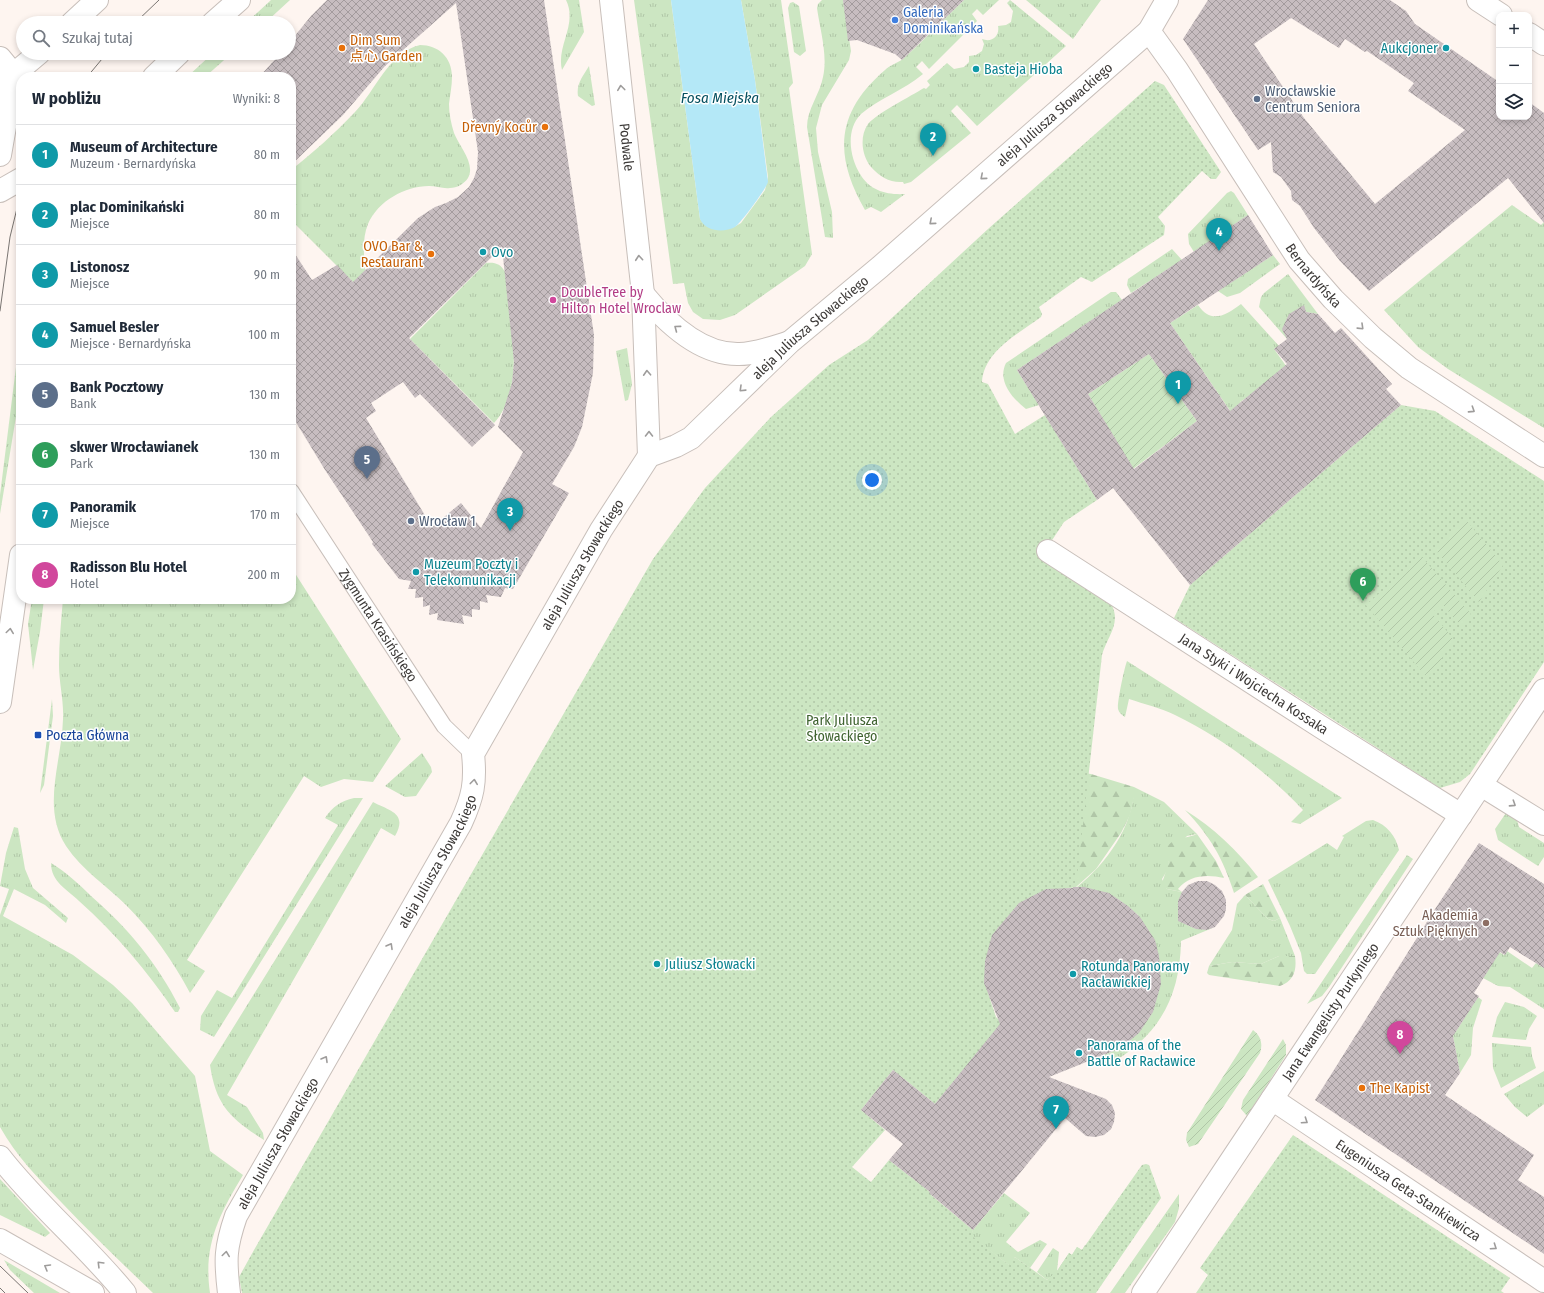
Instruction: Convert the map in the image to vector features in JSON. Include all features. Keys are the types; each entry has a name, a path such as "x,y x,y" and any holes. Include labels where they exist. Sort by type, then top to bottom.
{"street":[{"path":"80,16 97,0"},
{"path":"221,16 239,0"},
{"name":"Podwale","path":"611,0 643,294 649,456"},
{"name":"aleja Juliusza Słowackiego","path":"229,1293 225,1261 229,1238 236,1216 461,823 470,803 475,778 473,754 601,530 649,456 676,446 691,438 790,342 886,262 1149,31 1166,0"},
{"path":"1478,0 1496,12"},
{"name":"Bernardyńska","path":"1149,31 1176,70 1299,260 1333,299 1373,338 1409,368 1544,456"},
{"path":"1532,36 1544,44"},
{"path":"0,58 12,80 0,155"},
{"path":"20,72 32,60"},
{"path":"159,72 172,60"},
{"path":"0,191 16,182"},
{"path":"643,294 659,313 690,337 710,348 738,354 754,352 790,342"},
{"name":"Jana Styki i Wojciecha Kossaka","path":"1048,551 1321,727 1461,815"},
{"path":"0,702 2,671 16,586"},
{"name":"Jana Ewangelisty Purkyniego","path":"1143,1293 1544,690"},
{"path":"1481,785 1544,824"},
{"name":"Eugeniusza Geta-Stankiewicza","path":"1272,1099 1544,1280"},
{"path":"0,1157 53,1218 107,1270 125,1293"},
{"path":"0,1240 93,1293"}],"lane":[{"name":"Zygmunta Krasińskiego","path":"296,499 444,726 473,754"}],"green space":[{"path":"271,0 290,0 273,16 254,16"},
{"path":"566,0 579,0 584,32 562,70 562,52 570,18"},
{"path":"634,0 671,0 700,219 719,230 734,227 741,223 765,190 768,177 755,80 741,0 781,0 793,83 789,88 812,254 805,266 735,315 720,320 703,319 693,312 688,303 684,283 673,284"},
{"path":"822,0 843,0 851,51 849,60 822,105 816,128 818,152 832,212 833,238 825,237 807,127 809,114 823,77 824,69 825,60 823,42 817,8 818,4"},
{"path":"964,0 999,0 983,15 977,9 972,14 977,21 929,69 922,61 916,67 923,74 916,80 868,109 861,114 856,121 851,136 852,152 860,174 864,180 874,188 885,193 905,194 881,212 871,207 865,210 848,171 845,153 845,136 849,119 856,102 887,68 903,59"},
{"path":"1010,0 1066,46 977,126 957,105 951,111 971,133 911,182 904,184 903,182 886,179 878,174 868,163 864,152 863,135 868,124 878,115 894,105 924,88 926,89 930,85 927,81 947,63 954,69 964,67 969,62 969,56 976,55 982,51 984,44 982,39 989,40 994,38 998,33 998,26 1006,25 1011,22 1013,11 1007,3"},
{"path":"1026,0 1101,0 1073,39"},
{"path":"793,2 799,6 806,51 800,56 794,52 788,8 790,3"},
{"path":"420,45 433,47 447,58 450,64 452,77 449,104 450,118 456,138 466,155 470,167 470,173 468,178 462,184 453,188 429,186 411,189 393,196 378,208 366,230 364,246 365,272 361,290 296,225 296,166 324,142 355,112 363,103 383,73 399,56 409,49"},
{"path":"205,60 224,60 211,72 192,72"},
{"path":"589,66 595,105 592,106 578,96 580,80"},
{"name":"Park Juliusza Słowackiego","path":"1155,81 1164,85 1221,172 1216,179 1211,179 1202,171 1158,217 1165,226 1164,235 1092,282 1081,277 1039,307 1042,314 1041,317 995,352 984,371 982,382 988,384 1015,434 1045,415 1097,500 1064,522 1043,554 1111,604 1115,617 1112,630 1102,655 1076,887 1055,890 1000,928 998,927 988,993 996,1017 1002,1023 935,1104 893,1070 861,1110 885,1130 852,1167 871,1182 889,1160 930,1192 931,1195 973,1230 972,1236 1009,1265 1015,1257 1047,1280 1057,1271 1069,1253 1072,1255 1077,1247 1082,1250 1142,1165 1149,1165 1161,1198 1096,1293 242,1293 239,1277 254,1250 653,559 705,488 771,417 829,365 868,340 988,229"},
{"path":"1231,191 1234,193 1248,215 1194,252 1189,244 1188,234 1227,193"},
{"path":"1512,205 1541,225 1544,222 1544,428 1448,369 1418,347 1384,310"},
{"path":"1172,249 1182,260 1131,293 1127,285 1128,279"},
{"path":"1273,255 1280,264 1240,293 1227,297 1218,291"},
{"path":"486,263 497,264 502,267 505,272 514,351 510,391 504,408 494,423 410,339"},
{"path":"1288,274 1318,314 1306,312 1303,306 1299,308 1302,314 1294,319 1288,317 1286,321 1291,324 1287,339 1259,307 1261,297 1264,293"},
{"path":"1111,292 1116,292 1122,300 1017,370 1039,405 1026,409 1007,389 1003,376 1006,363"},
{"path":"1241,304 1279,346 1274,349 1289,370 1240,402 1245,409 1235,418 1170,323 1198,305 1208,315 1218,316 1224,315"},
{"path":"627,348 632,384 628,400 625,401 616,351"},
{"path":"1149,354 1197,421 1133,469 1088,394"},
{"path":"16,367 16,416 0,514 0,495"},
{"path":"1401,405 1435,411 1544,481 1544,662 1470,774 1460,782 1440,788 1174,618 1190,585"},
{"path":"1466,520 1503,565 1479,602 1434,548"},
{"path":"1422,557 1471,614 1462,627 1442,604 1432,613 1454,640 1428,679 1366,605"},
{"path":"296,575 401,739 373,782 344,779 321,787 304,776 187,960 205,971 190,993 169,958 145,925 119,898 79,863 66,846 59,831 55,816 54,800 63,719 59,665 63,604 296,604"},
{"path":"31,604 43,604 33,670 28,624"},
{"path":"1127,661 1342,798 1300,824 1291,822 1303,810 1275,782 1244,757 1211,735 1170,713 1129,699 1125,717 1119,712 1118,706"},
{"path":"52,699 53,716 44,785 40,793"},
{"path":"422,753 431,767 432,772 416,796 405,797 385,786"},
{"path":"1071,771 1091,774 1134,787 1134,797 1130,815 1121,833 1096,869 1076,887 1055,890 1000,928 998,927 997,929 999,930 948,940"},
{"path":"1134,787 1164,802 1197,834 1187,836 1167,857 1169,862 1168,869 1162,879 1167,889 1182,892 1179,901 1179,910 1185,923 1190,927 1197,929 1215,927 1181,941 1180,962 1176,982 1162,1015 1152,1030 1139,1043 1123,1056 1105,1067 1101,1056 1116,1050 1138,915 1118,899 1077,887 1088,878 1108,856 1124,830 1133,802"},
{"path":"354,798 363,798 214,1037 200,1030 201,1016 217,990 232,998 338,825 325,818 331,810 338,805"},
{"path":"373,802 391,811 398,818 398,828 395,836 381,828 227,1095 247,1107 263,1133 264,1140 242,1125 227,1110 216,1091 210,1065"},
{"path":"1185,810 1206,824 1224,840 1258,877 1234,893 1230,880 1215,848 1202,829"},
{"path":"1506,813 1517,820 1519,827 1544,843 1544,857 1538,866 1498,840 1495,829"},
{"path":"1373,820 1387,828 1396,840 1399,850 1315,974 1307,974 1304,971 1301,953 1290,926 1268,880 1327,843 1337,850 1344,837 1342,836 1366,821"},
{"path":"14,827 18,828 25,869 33,888 68,918 66,923 45,905 14,889 3,916 73,955 113,985 132,1003 195,1076 210,1151 243,1175 220,1217 211,1245 208,1276 210,1293 153,1293 84,1226 36,1176 13,1148 0,1127 0,915 9,889 0,886 6,853"},
{"path":"1197,834 1216,861 1224,878 1205,876 1193,878 1182,884 1178,889 1182,892 1167,889 1162,883 1169,862 1163,855 1166,848 1177,839"},
{"path":"1407,855 1413,859 1329,987 1322,996 1307,1004"},
{"path":"51,863 62,870 105,908 130,934 162,976 180,1008 178,1012 175,1012 142,968 106,926 60,885 54,875"},
{"path":"1263,884 1280,918 1274,921 1268,919 1245,895"},
{"path":"1245,895 1268,919 1274,921 1280,918 1295,956 1279,956 1261,964 1232,962 1209,966 1232,930 1237,904"},
{"path":"1485,943 1504,955 1507,951 1532,968 1536,963 1544,968 1544,1009 1510,987 1498,986 1483,978"},
{"path":"1279,956 1295,956 1296,961 1294,974 1289,981 1280,986 1209,975 1207,973 1209,966 1232,962 1261,964"},
{"path":"1478,997 1482,1000 1473,1028 1471,1055 1460,1073 1453,1036"},
{"path":"1505,1002 1524,1007 1537,1016 1529,1029 1526,1040 1492,1037 1497,1017"},
{"path":"1253,1030 1261,1040 1260,1053 1198,1144 1189,1147 1186,1140 1187,1133"},
{"path":"1283,1039 1286,1045 1286,1055 1247,1116 1241,1109 1243,1100"},
{"path":"1492,1043 1531,1047 1536,1068 1501,1088 1493,1068"},
{"path":"1544,1071 1544,1104 1527,1117 1515,1107 1504,1094"},
{"path":"1293,1135 1510,1278 1501,1291 1504,1293 1196,1293 1208,1275 1200,1268"},
{"path":"0,1179 50,1233 45,1237 0,1215"},
{"path":"1004,1193 1030,1213 1006,1242 1018,1252 1040,1240 1047,1244 1030,1268 1015,1257 1010,1266 971,1236 973,1230"},
{"path":"1179,1194 1179,1208 1175,1222 1125,1293 1110,1293"},
{"path":"1085,1245 1088,1248 1047,1280 1037,1272 1053,1248 1059,1252 1057,1271 1069,1253 1072,1255 1077,1247 1082,1250"},
{"path":"4,1260 60,1293 34,1293 10,1270"}],"water":[{"name":"Fosa Miejska","path":"671,0 741,0 755,80 768,182 748,213 735,227 731,229 721,231 711,229 706,227 700,219"}],"building":[{"name":"Ovo","path":"327,0 544,0 594,335 593,373 582,427 574,447 552,484 569,493 513,589 505,588 501,597 486,595 488,603 480,601 480,610 472,609 472,617 462,615 464,624 437,620 438,613 429,615 430,605 423,607 423,597 415,598 416,589 408,589 411,581 399,579 372,544 373,542 325,470 296,422 296,256 312,280 337,265 353,282 418,218 435,207 458,197 469,187 474,178 477,169 478,152 456,3 385,66 343,115 296,160 296,72 264,72 275,60 296,60 296,34","holes":["502,247 514,362 512,383 498,427 523,452 481,528 461,503 432,527 366,418 376,411 371,403 403,382 415,398 420,394 472,447 495,425 409,338"]},
{"name":"Galeria Dominikańska","path":"843,0 964,0 902,60 895,54 857,40 848,41"},
{"path":"1208,0 1390,0 1406,11 1415,24 1496,80 1496,120 1532,120 1532,104 1544,113 1544,223 1508,178 1369,291 1340,261 1314,228 1300,206 1292,200 1291,191 1281,177 1273,172 1271,142 1258,150 1183,39","holes":["1291,18 1339,48 1345,39 1365,52 1367,51 1414,83 1408,91 1465,130 1375,204 1304,118 1254,44"]},
{"path":"1248,215 1273,255 1170,323 1230,411 1287,364 1274,349 1287,339 1282,329 1289,314 1304,305 1306,312 1318,314 1335,333 1341,328 1392,384 1386,389 1401,405 1190,585 1113,488 1097,500 1017,370","holes":["1149,354 1197,421 1134,469 1088,394"]},
{"path":"1479,843 1544,884 1544,968 1510,947 1505,955 1500,952 1474,993 1479,996 1453,1036 1460,1073 1445,1095 1534,1155 1518,1180 1544,1197 1544,1254 1315,1100 1437,906"},
{"path":"1198,881 1207,881 1215,885 1222,891 1226,900 1224,916 1215,927 1207,930 1196,929 1178,921 1178,901 1182,892 1188,885"},
{"path":"1084,887 1109,893 1128,906 1140,917 1155,940 1159,956 1161,984 1153,1012 1139,1033 1121,1048 1049,1077 1106,1099 1112,1105 1115,1113 1114,1122 1111,1129 1104,1135 1095,1137 1086,1136 1065,1118 973,1230 929,1193 930,1192 889,1160 903,1144 861,1110 893,1070 935,1104 1000,1024 984,983 985,961 992,935 1019,903 1046,889"}],"tram line":[{"path":"142,16 159,0"},
{"path":"91,72 101,60"},
{"path":"0,311 10,237 16,212"},
{"path":"0,1266 28,1293"},
{"path":"0,1288 5,1293"}],"place":[{"name":"Galeria Dominikańska","path":"895,20"},
{"name":"Dim Sum 点心 Garden","path":"342,48"},
{"name":"Aukcjoner","path":"1446,48"},
{"name":"Basteja Hioba","path":"976,69"},
{"name":"Wrocławskie Centrum Seniora","path":"1257,99"},
{"name":"Dřevný Kocůr","path":"545,127"},
{"name":"plac Dominikański","path":"933,156"},
{"name":"Samuel Besler","path":"1219,251"},
{"name":"Ovo","path":"483,252"},
{"name":"OVO Bar & Restaurant","path":"431,254"},
{"name":"DoubleTree by Hilton Hotel Wroclaw","path":"553,300"},
{"name":"Museum of Architecture","path":"1178,404"},
{"name":"Bank Pocztowy","path":"367,479"},
{"name":"Wrocław 1","path":"411,521"},
{"name":"Listonosz","path":"510,531"},
{"name":"Muzeum Poczty i Telekomunikacji","path":"416,572"},
{"name":"skwer Wrocławianek","path":"1363,601"},
{"name":"Poczta Główna","path":"38,735"},
{"name":"Akademia Sztuk Pięknych","path":"1486,923"},
{"name":"Juliusz Słowacki","path":"657,964"},
{"name":"Rotunda Panoramy Racławickiej","path":"1073,974"},
{"name":"Panorama of the Battle of Racławice","path":"1079,1053"},
{"name":"Radisson Blu Hotel","path":"1400,1054"},
{"name":"The Kapist","path":"1362,1088"},
{"name":"Panoramik","path":"1056,1129"}]}
